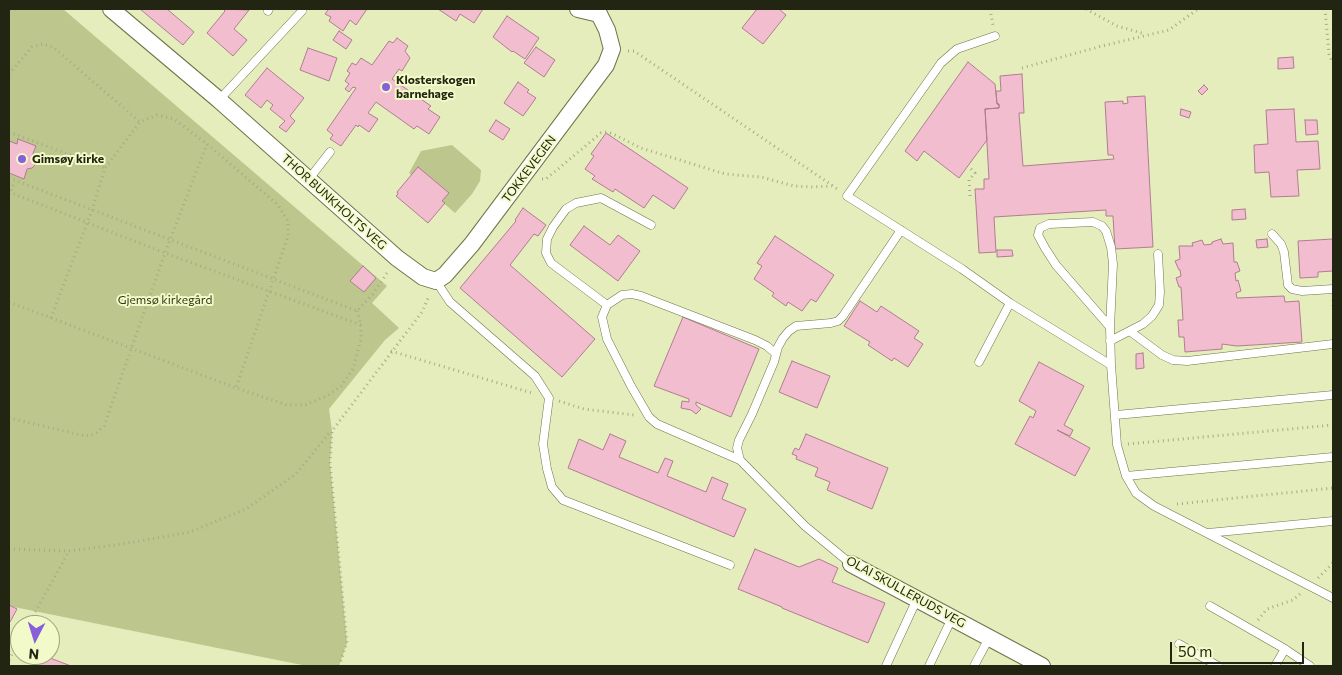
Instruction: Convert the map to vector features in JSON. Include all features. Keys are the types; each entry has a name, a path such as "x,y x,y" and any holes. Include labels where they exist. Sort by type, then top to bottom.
{"street":[{"name":"THOR BUNKHOLTS VEG","path":"111,9 309,179 397,258 423,277 436,281"},
{"path":"578,9 605,12 612,49"},
{"name":"TOKKEVEGEN","path":"436,281 446,275 472,244 606,65 612,49"},
{"name":"OLAI SKULLERUDS VEG","path":"851,564 989,638 1024,662 1042,666"}],"lane":[{"path":"218,100 302,11"},
{"path":"995,36 957,49 941,63 847,196 962,269 1010,303 1111,365"},
{"path":"309,179 330,152"},
{"path":"607,305 551,263 546,253 547,239 554,226 566,208 576,203 601,198 651,225"},
{"path":"1110,327 1056,265 1038,235 1040,228 1049,224 1093,222 1102,226 1106,231 1111,247 1113,264 1110,341 1117,445 1126,476 1136,493 1154,506 1333,598"},
{"path":"740,460 737,448 739,440 752,414 783,338 796,326 831,323 844,316 901,230"},
{"path":"1272,234 1281,244 1284,252 1288,285 1292,289 1302,291 1333,289"},
{"path":"1110,341 1132,332 1152,316 1158,305 1160,292 1158,254"},
{"path":"436,281 450,302 535,376 549,398 543,444 552,487 563,500 730,565"},
{"path":"740,460 657,424 650,417 631,386 608,339 602,317 607,305 622,295 642,296 755,340 767,346 776,354"},
{"path":"979,362 1010,303"},
{"path":"1132,332 1162,354 1174,360 1187,361 1333,344"},
{"path":"1116,415 1333,395"},
{"path":"1126,476 1333,457"},
{"name":"OLAI SKULLERUDS VEG","path":"740,460 805,526 851,564"},
{"path":"1207,533 1333,521"},
{"path":"886,666 917,599"},
{"path":"1210,606 1285,649 1310,666"},
{"path":"929,666 952,618"},
{"path":"974,666 989,638"},
{"path":"1178,644 1218,666"},
{"path":"1275,666 1285,649"}],"path":[{"path":"1086,9 1117,26 1147,35"},
{"path":"1022,68 1168,30 1198,9"},
{"path":"1325,9 1329,54 1333,63"},
{"path":"9,74 32,47 43,44 53,47 140,122"},
{"path":"612,49 634,51 847,196"},
{"path":"51,318 88,223 105,168 140,122 157,115 174,119 207,144 278,205 288,221 288,236 275,279 236,388"},
{"path":"9,132 105,168"},
{"path":"519,182 546,179 602,133 607,132 641,148 725,174 761,176 794,186 832,186"},
{"path":"9,418 85,436 95,434 104,426 170,239 207,144"},
{"path":"970,168 975,173 969,180 970,196"},
{"path":"9,178 357,311"},
{"path":"15,181 9,193 361,325"},
{"path":"357,311 373,294 397,258"},
{"path":"9,549 68,551 123,544 190,532 246,509 296,474 332,431 422,312 436,281"},
{"path":"9,302 236,388 287,405 305,405 327,396 341,386 353,369 361,339 361,325 357,311"},
{"path":"391,351 584,408 650,417"},
{"path":"1117,445 1333,425"},
{"path":"332,431 330,462 347,643 339,666"},
{"path":"1154,506 1333,488"},
{"path":"33,615 68,551"},
{"path":"1251,630 1266,610 1293,600 1333,563"}],"green space":[{"name":"Gjemsø kirkegård","path":"9,9 63,9 387,286 372,303 399,328 385,340 329,409 332,431 330,463 347,643 339,666 307,666 9,606"},
{"path":"452,145 481,170 480,181 472,194 455,213 409,173 421,151"}],"building":[{"path":"140,9 167,9 194,32 183,45"},
{"path":"223,9 249,10 234,29 247,40 233,56 207,33 225,11"},
{"path":"325,9 367,9 356,25 350,20 343,31 329,21 331,17 325,14 328,10"},
{"path":"438,9 483,9 474,23 460,14 456,21"},
{"path":"757,9 779,9 786,15 763,44 742,28"},
{"path":"507,16 539,38 525,59 512,52 493,37"},
{"path":"339,31 352,40 346,49 333,40"},
{"path":"397,38 408,46 405,51 410,58 402,71 399,69 392,79 431,106 428,109 440,117 429,134 417,126 414,129 376,102 368,113 378,119 369,132 356,125 341,146 330,139 333,135 327,130 356,88 353,87 349,92 345,89 349,84 345,81 350,73 347,71 352,63 356,65 361,58 372,65 389,41 393,43"},
{"path":"536,47 555,60 544,77 524,63"},
{"path":"308,48 337,58 329,81 300,70"},
{"path":"1293,57 1294,68 1278,69 1278,58"},
{"path":"968,62 995,84 999,108 985,109 987,140 959,178 924,151 917,161 905,151"},
{"path":"267,68 304,98 290,116 295,121 286,132 279,127 285,121 270,109 273,105 267,100 261,108 245,95"},
{"path":"1022,74 1024,113 1019,113 1023,166 1114,159 1113,155 1108,155 1105,102 1123,101 1123,104 1128,103 1127,97 1145,96 1153,247 1115,249 1113,216 1106,216 1106,210 994,217 996,252 979,253 975,189 984,189 984,179 989,179 985,109 999,108 996,91 1001,91 1000,76"},
{"path":"518,82 536,98 523,116 504,103"},
{"path":"1204,85 1208,89 1202,95 1198,91"},
{"path":"1181,109 1191,112 1189,118 1180,115"},
{"path":"1294,109 1296,142 1318,141 1320,169 1297,170 1299,196 1271,197 1269,172 1255,173 1254,145 1268,144 1266,110"},
{"path":"496,120 510,129 503,140 489,131"},
{"path":"1305,120 1317,120 1318,134 1306,135"},
{"path":"606,133 688,188 674,209 653,195 644,208 615,189 613,192 592,179 595,176 585,169 594,156 591,154"},
{"name":"Gimsøy kirke","path":"18,139 36,146 32,156 35,159 35,165 27,169 24,179 9,173 9,141 17,144"},
{"path":"418,167 449,193 442,201 445,203 428,223 396,196 397,192"},
{"path":"523,208 546,225 538,236 534,234 510,265 595,339 562,377 460,288 516,221"},
{"path":"1245,209 1246,219 1232,220 1232,210"},
{"path":"584,226 610,245 618,235 640,251 618,281 570,245"},
{"path":"775,236 834,275 816,302 811,299 802,311 788,302 786,306 772,296 774,293 754,279 762,266 757,263"},
{"path":"1221,239 1223,244 1233,243 1234,262 1237,262 1240,271 1235,273 1236,281 1238,280 1241,291 1236,293 1237,298 1284,296 1285,302 1299,301 1302,342 1237,346 1222,344 1222,349 1185,352 1184,337 1179,337 1178,320 1183,320 1181,287 1179,287 1176,278 1181,276 1175,261 1180,259 1179,246 1193,246 1192,243 1202,240 1204,245 1212,244 1212,242"},
{"path":"1267,239 1268,247 1257,248 1256,240"},
{"path":"1333,239 1333,271 1318,272 1318,277 1300,278 1298,241"},
{"path":"997,250 1012,250 1013,256 997,257"},
{"path":"363,266 376,278 364,292 350,281"},
{"path":"860,301 877,312 881,306 919,331 914,338 923,344 908,367 894,358 892,361 868,345 870,342 844,326"},
{"path":"683,317 759,349 731,417 696,402 696,405 701,409 696,414 691,410 681,408 682,401 689,402 689,399 654,386"},
{"path":"1143,353 1144,368 1136,369 1136,354"},
{"path":"792,361 830,376 817,408 779,392"},
{"path":"1039,362 1084,386 1064,425 1073,430 1070,436 1057,430 1090,448 1075,476 1015,444 1030,416 1033,418 1036,411 1019,401"},
{"path":"610,434 626,441 619,457 658,473 665,458 673,461 667,476 706,492 712,477 728,484 722,499 746,509 734,537 568,468 579,439 603,450"},
{"path":"806,434 888,468 872,509 827,490 830,482 815,476 818,468 796,459 797,456 792,454 795,448 799,450"},
{"path":"755,549 799,567 819,559 838,568 832,582 885,603 868,643 738,589"},
{"path":"9,605 17,609 14,615 10,615 9,621"},
{"path":"60,662 71,666 36,666 60,665"}],"place":[{"name":"Klosterskogen barnehage","path":"386,87"},
{"name":"Gimsøy kirke","path":"22,159"}]}
